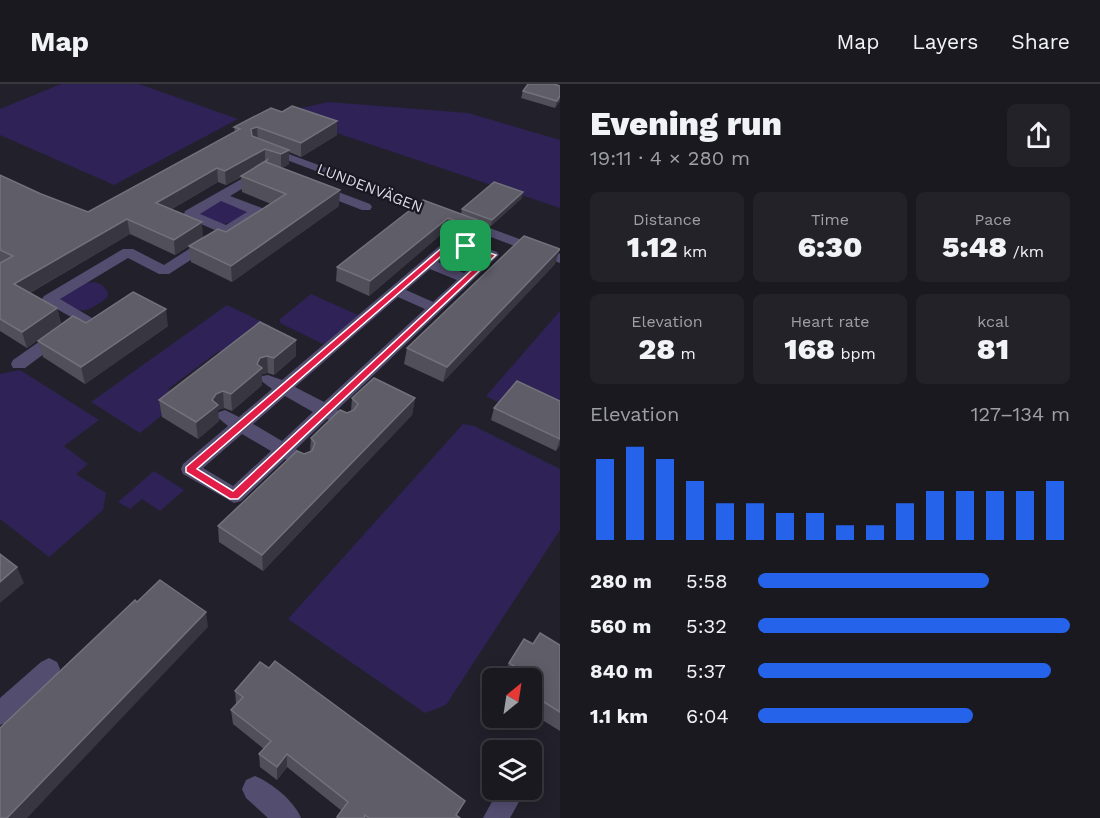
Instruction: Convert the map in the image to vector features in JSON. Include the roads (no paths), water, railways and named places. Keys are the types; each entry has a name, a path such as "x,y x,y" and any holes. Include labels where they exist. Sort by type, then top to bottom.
{"street":[{"name":"LUNDENVÄGEN","path":"257,146 560,259"},
{"path":"227,230 190,214 266,168 272,171"},
{"path":"300,182 366,207"},
{"path":"19,364 84,318 49,299 128,252 164,271 257,211 220,196"},
{"path":"466,246 483,230"},
{"path":"454,241 466,246 492,255 234,496 190,469 233,421 284,388 454,241"},
{"path":"428,263 467,279"},
{"path":"396,291 435,309"},
{"path":"268,380 345,421"},
{"path":"233,421 303,461"},
{"path":"0,714 49,669"},
{"path":"255,789 288,818"},
{"path":"496,818 507,800"}]}
